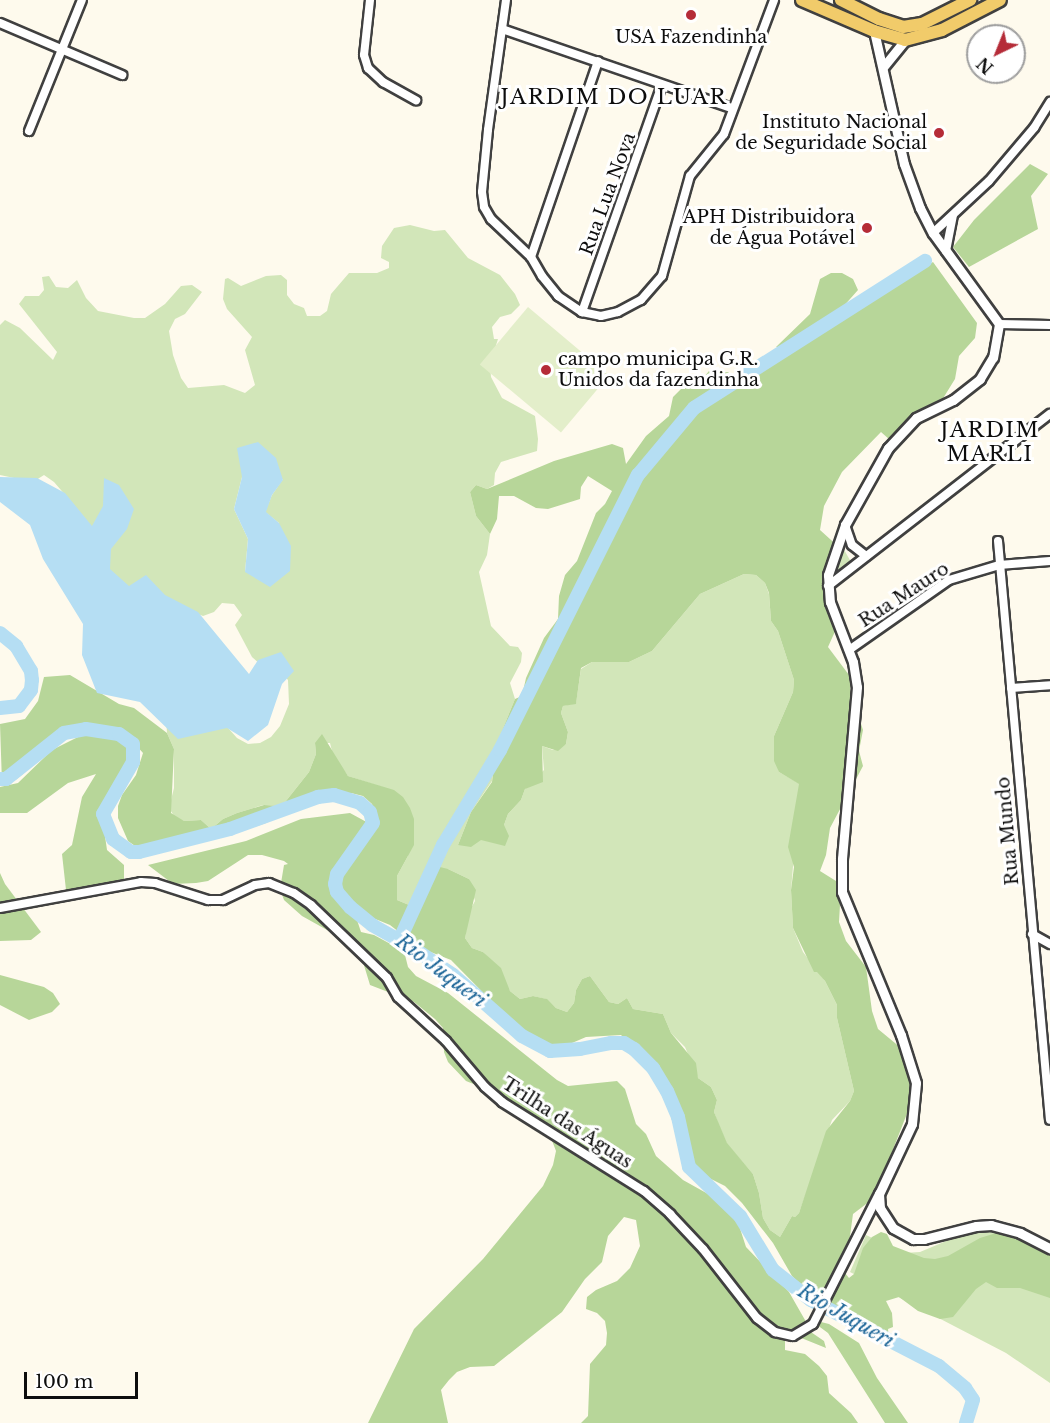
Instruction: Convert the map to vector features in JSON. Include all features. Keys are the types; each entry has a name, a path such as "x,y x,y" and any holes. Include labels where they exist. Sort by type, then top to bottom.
{"main road":[{"path":"802,0 874,31 905,40 942,30 1000,0"},
{"path":"841,0 879,19 903,27 922,24 970,0"}],"street":[{"path":"29,131 82,0"},
{"path":"370,0 364,55 368,68 383,82 416,100"},
{"path":"506,0 488,130 482,199 491,219 531,257 549,287 568,304 582,312 601,316 618,312 641,300 656,286 666,267 690,176 724,134 774,0"},
{"path":"0,23 122,75"},
{"path":"502,29 598,61 662,86 732,108"},
{"path":"874,31 909,181 933,233 999,324 993,357 980,380 953,400 906,425 870,476 845,525 830,563 828,586 836,618 849,650 857,687 842,859 842,892 901,1035 916,1083 912,1124 879,1194 880,1208 893,1228 913,1239 924,1239 976,1226 991,1225 1020,1233 1050,1248"},
{"path":"884,66 905,40"},
{"path":"531,257 598,61"},
{"name":"Rua Lua Nova","path":"582,312 662,86"},
{"path":"933,233 989,181 1034,128 1050,102"},
{"path":"946,251 953,216"},
{"path":"999,324 1050,324"},
{"path":"828,586 1050,414"},
{"path":"845,525 852,545 866,556"},
{"name":"Rua Mundo","path":"998,541 1050,1120"},
{"name":"Rua Mauro","path":"849,650 949,580 999,565 1050,561"},
{"path":"1011,688 1050,685"},
{"name":"Trilha das Águas","path":"0,908 141,882 155,883 208,900 223,900 255,885 269,883 281,886 311,905 387,978 398,997 446,1041 493,1094 644,1191 670,1214 702,1249 763,1325 775,1332 793,1336 805,1331 815,1319 879,1194"},
{"path":"1032,934 1050,944"}],"green space":[{"path":"1030,164 1048,174 1031,196 1038,229 969,267 953,247 974,220"},
{"path":"410,225 434,231 445,230 468,258 500,275 515,294 520,305 511,314 500,317 492,327 494,339 498,339 490,364 491,377 502,398 535,416 538,439 537,451 501,462 495,473 494,485 487,489 476,485 470,492 476,516 490,534 487,555 479,572 491,626 510,646 518,647 522,653 521,662 510,683 515,699 497,743 492,781 471,812 458,845 504,825 508,814 521,800 525,789 544,770 542,746 553,750 566,744 568,732 561,713 563,706 576,703 581,669 592,662 629,662 652,651 700,594 744,574 756,575 765,583 769,594 771,621 778,631 794,680 793,692 774,736 779,772 800,784 791,890 793,928 803,952 825,981 837,1005 837,1018 854,1091 850,1101 832,1120 799,1213 795,1217 792,1216 780,1237 770,1230 763,1218 753,1174 727,1144 714,1112 717,1100 711,1087 698,1078 685,1047 671,1033 663,1014 633,1009 627,998 618,1004 609,1002 590,976 582,979 576,990 574,1003 567,1012 556,1008 546,999 533,996 520,999 510,991 483,952 472,948 465,938 469,912 475,901 469,879 448,869 424,872 417,896 409,905 397,900 397,876 408,856 382,787 348,776 333,755 330,743 315,743 316,754 309,772 282,806 263,805 237,813 223,819 211,829 201,820 176,819 169,808 174,788 174,749 167,733 166,718 220,719 237,738 248,744 260,743 271,737 280,726 289,704 288,680 280,671 262,666 252,657 235,625 242,615 234,604 222,603 214,612 203,616 181,607 125,604 73,504 54,482 44,475 33,482 0,475 0,325 5,320 20,328 53,360 57,352 19,304 25,296 39,296 44,290 42,277 49,276 56,287 68,288 77,280 86,298 98,311 134,318 145,318 165,304 181,286 192,285 202,292 185,314 175,319 169,331 173,355 181,378 188,388 224,385 245,393 255,385 245,350 252,337 227,309 223,299 225,279 228,278 241,286 266,276 281,275 287,280 287,295 294,304 304,308 307,316 320,316 327,311 331,294 349,273 377,273 389,268 389,262 381,258 382,246 394,228","holes":["242,477 283,479 272,495 265,512 279,523 245,572 248,539 234,509"]},
{"path":"933,262 977,323 975,338 959,356 955,379 942,400 890,440 881,432 842,472 824,506 820,530 841,549 831,594 837,627 828,647 852,679 850,689 863,730 859,751 863,766 830,828 826,855 820,871 836,881 840,905 839,922 846,941 866,967 872,1011 878,1029 901,1048 910,1061 912,1089 908,1111 874,1198 853,1214 845,1273 849,1278 854,1274 863,1248 872,1237 881,1232 887,1234 893,1246 924,1258 935,1259 948,1256 980,1238 1003,1231 1050,1249 1050,1298 1020,1288 997,1288 986,1282 976,1289 953,1317 940,1319 918,1311 899,1297 886,1301 892,1313 893,1327 888,1329 889,1339 810,1293 792,1276 773,1243 742,1203 725,1186 691,1169 684,1158 661,1085 641,1054 621,1035 586,1037 565,1046 552,1046 541,1042 511,1021 451,960 418,947 390,925 368,916 357,920 361,932 374,935 396,947 405,955 408,967 416,976 448,993 557,1080 568,1086 617,1081 625,1089 636,1124 646,1134 656,1156 683,1180 726,1204 735,1213 746,1247 789,1292 805,1320 805,1328 824,1341 826,1348 789,1333 785,1337 785,1350 805,1354 819,1366 827,1376 829,1393 851,1413 858,1423 581,1423 588,1416 590,1364 606,1345 607,1333 605,1321 597,1313 586,1309 587,1297 596,1290 617,1281 630,1268 640,1246 636,1220 624,1217 608,1236 602,1262 585,1279 562,1312 494,1366 470,1367 457,1372 449,1380 441,1390 448,1423 368,1423 414,1329 483,1259 543,1186 553,1165 556,1151 551,1138 491,1091 466,1081 448,1062 444,1052 443,1028 435,1019 414,1002 370,985 363,962 345,943 336,935 302,916 284,900 280,889 284,865 288,864 284,861 262,855 248,855 208,881 173,884 148,865 246,841 301,819 350,813 372,825 376,815 372,804 363,796 351,793 312,799 266,823 242,831 156,846 148,855 128,841 118,818 118,806 122,795 136,775 143,753 127,735 91,726 67,734 35,752 23,774 14,781 2,783 0,724 25,719 38,701 44,677 70,675 119,704 134,708 167,733 174,749 171,813 184,821 201,820 211,829 223,819 237,813 264,805 282,806 309,772 316,754 315,743 322,734 348,776 394,790 403,797 410,808 414,819 414,845 397,876 397,900 409,905 417,896 424,872 436,866 448,869 469,879 476,890 465,938 472,948 483,952 501,968 510,991 520,999 533,996 547,999 556,1008 567,1012 574,1003 576,990 582,979 590,976 609,1002 618,1004 627,998 633,1009 663,1014 671,1033 696,1063 698,1078 711,1087 717,1100 714,1112 727,1143 753,1174 763,1218 770,1230 780,1237 792,1216 795,1217 799,1213 826,1131 850,1101 854,1091 837,1018 837,1005 825,981 817,972 814,972 793,928 791,890 794,867 788,847 799,784 779,772 774,761 774,736 793,692 794,680 778,631 771,621 769,593 765,583 756,575 744,574 700,594 652,651 629,662 592,662 581,668 576,704 563,706 561,713 568,732 566,744 558,751 542,746 543,782 525,789 521,800 508,814 504,825 509,836 505,846 481,840 471,847 458,845 471,812 492,782 497,743 515,699 522,696 526,678 544,638 558,619 559,596 565,575 577,561 596,513 605,504 612,491 588,476 581,487 580,499 548,509 536,508 514,496 499,496 497,519 490,534 476,516 470,492 476,485 487,489 554,461 612,444 623,448 626,464 646,436 669,416 673,397 683,387 704,377 709,371 712,373 729,372 723,382 733,390 788,355 787,350 776,347 810,314 820,279 831,273 842,273 853,279 858,290 834,317 827,327 828,330"},
{"name":"campo municipa G.R. Unidos da fazendinha","path":"528,307 609,375 561,433 480,364"},
{"path":"842,546 851,562 835,574"},
{"path":"84,734 121,738 131,746 126,768 110,801 105,836 107,850 124,865 124,880 113,885 78,893 66,890 62,854 72,845 82,797 96,774 68,783 27,813 0,813 0,787 18,783 52,750"},
{"path":"0,873 5,884 41,932 31,940 0,941"},
{"path":"0,975 44,987 53,993 60,1004 52,1012 29,1020 0,1005"},
{"path":"994,1230 1050,1252 1050,1383 1006,1353 850,1272 866,1235 904,1253 920,1252 970,1231"},
{"path":"809,1319 829,1324 859,1343 877,1378 908,1423 885,1423 828,1333"}],"water":[{"path":"258,442 276,458 283,480 272,495 266,512 279,523 291,546 290,571 270,587 245,572 248,539 234,509 242,477 237,448"},
{"path":"0,477 37,478 65,493 92,526 103,506 104,478 119,485 134,509 127,529 111,549 110,569 129,586 146,575 165,595 198,612 249,674 258,660 281,652 294,671 282,684 268,725 248,741 227,728 178,739 140,702 97,693 82,655 83,624 43,559 30,525 0,502"}],"waterway":[{"path":"399,941 443,845 500,750 638,475 694,408 925,261"},
{"name":"Rio Juqueri","path":"0,633 16,646 31,671 32,680 31,690 19,706 0,708"},
{"name":"Rio Juqueri","path":"0,779 6,779 64,733 86,729 119,734 133,744 133,762 103,814 113,839 131,852 139,852 230,829 318,797 334,795 360,803 370,812 373,823 337,874 335,884 337,892 350,907 372,925 413,948 453,975 522,1036 550,1051 580,1049 611,1043 624,1043 634,1049 653,1068 667,1091 678,1117 689,1167 740,1216 773,1270 811,1300 939,1366 965,1388 973,1400 966,1423"}],"place":[{"name":"USA Fazendinha","path":"691,15"},
{"name":"Instituto Nacional de Seguridade Social","path":"939,133"},
{"name":"APH Distribuidora de Água Potável","path":"867,228"},
{"name":"campo municipa G.R. Unidos da fazendinha","path":"546,370"}],"district":[{"name":"JARDIM DO LUAR","path":"614,97"},
{"name":"JARDIM MARLI","path":"990,442"}]}
